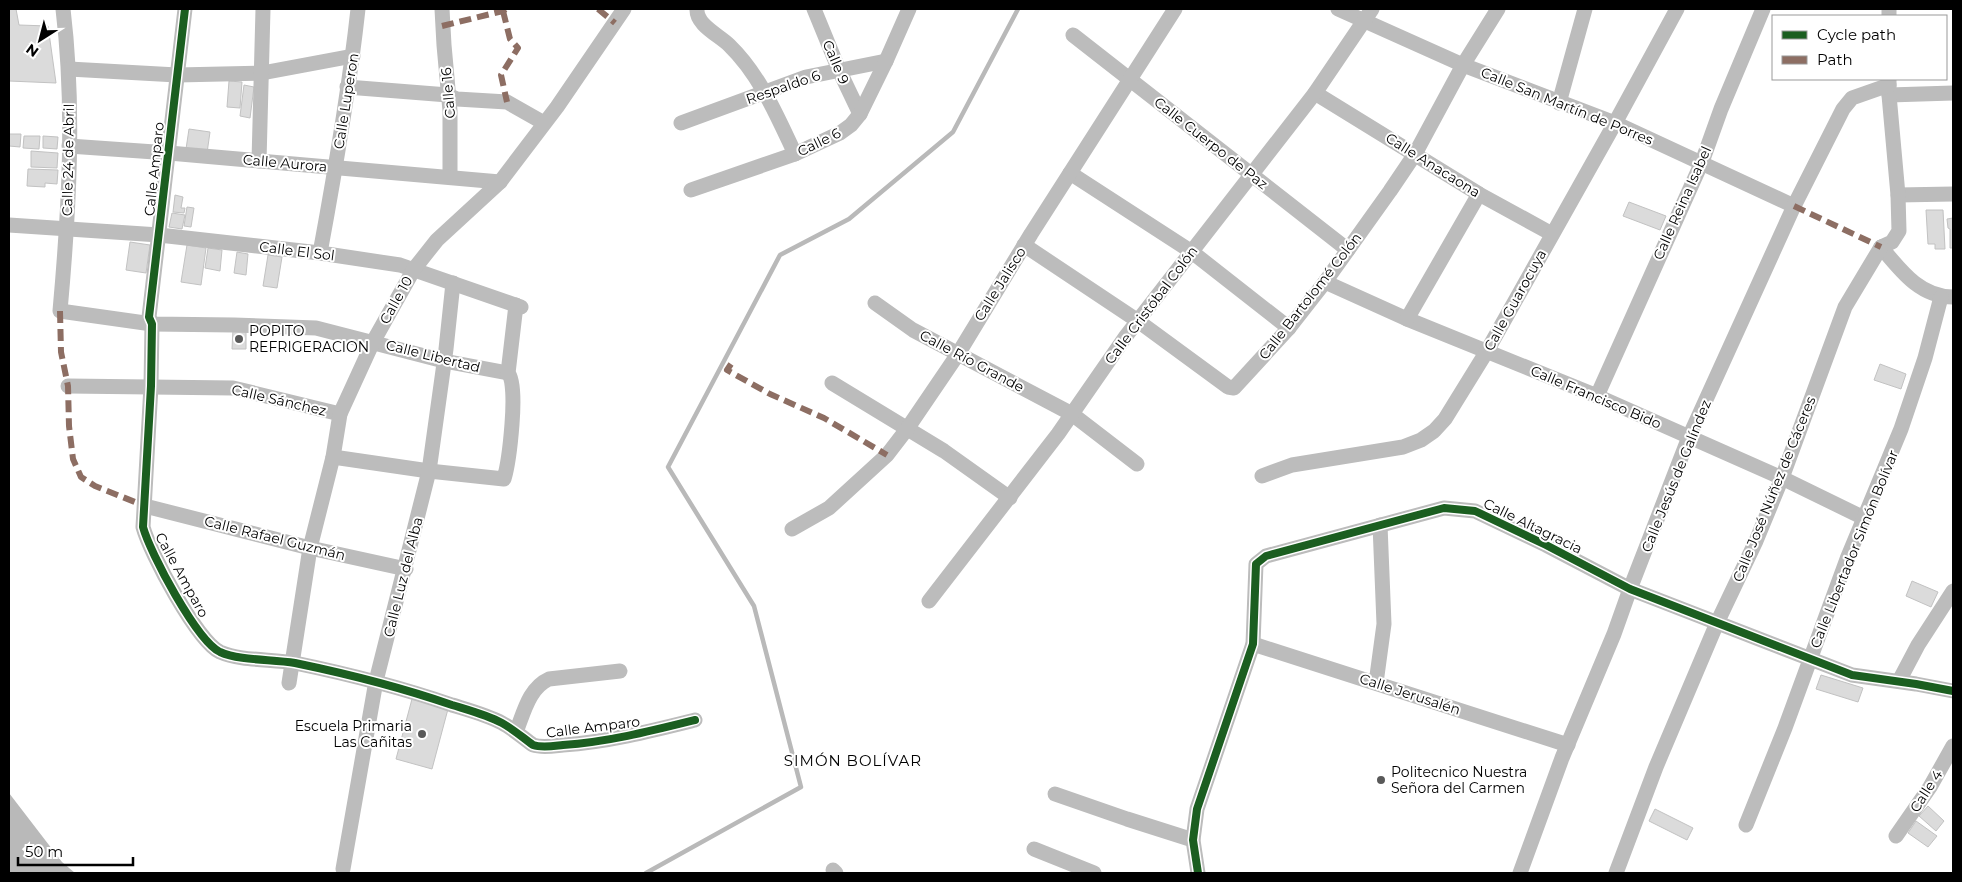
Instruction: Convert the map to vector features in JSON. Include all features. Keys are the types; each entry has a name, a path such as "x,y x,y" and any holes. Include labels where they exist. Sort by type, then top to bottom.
{"street":[{"name":"Calle 24 de Abril","path":"60,311 69,146 69,69 63,9"},
{"name":"Calle Amparo","path":"185,9 149,317 152,324 151,386 143,528 147,542 191,622 208,643 220,652 234,656 292,663 376,681 501,722 538,747 572,745 650,733 695,720"},
{"path":"259,161 263,9"},
{"name":"Calle Luperon","path":"320,253 336,168 358,9"},
{"name":"Calle 16","path":"442,9 450,111 450,177"},
{"name":"Calle 10","path":"288,683 310,548 333,457 340,414 373,342 414,269 438,240 500,182 544,124 624,9"},
{"name":"Calle 9","path":"814,9 839,70 860,114"},
{"name":"Calle 6","path":"691,190 795,154 851,126 860,114 909,9"},
{"name":"Calle Jalisco","path":"792,529 829,508 887,454 907,429 958,354 1024,245 1175,9"},
{"name":"Calle San Martín de Porres","path":"1338,9 1368,15 1463,65 1615,123 1794,206"},
{"name":"Calle Bartolomé Colón","path":"1024,245 1138,321 1228,387 1234,388 1289,328 1325,282 1415,154 1463,65 1498,9"},
{"path":"1559,103 1585,9"},
{"name":"Calle Guarocuya","path":"1262,476 1292,465 1403,447 1421,440 1434,431 1445,419 1487,351 1677,9"},
{"name":"Calle Reina Isabel","path":"1597,396 1702,162 1721,108 1764,9"},
{"path":"697,11 701,21 730,45 765,92 795,154"},
{"name":"Calle Cristóbal Colón","path":"929,601 1010,498 1138,321 1315,93 1368,15"},
{"name":"Calle Cuerpo de Paz","path":"1073,35 1348,250"},
{"path":"69,69 178,75 262,73 353,56"},
{"name":"Respaldo 6","path":"681,123 806,76 886,61"},
{"name":"Calle Jesús de Galíndez","path":"1520,873 1568,744 1614,634 1689,437 1794,206 1843,109 1852,98 1889,86 1953,93"},
{"name":"Calle José Núñez de Cáceres","path":"1616,873 1656,767 1717,622 1756,541 1782,478 1845,308 1882,247 1892,242 1899,231 1889,86"},
{"path":"348,87 448,94 457,98 507,102 544,124"},
{"name":"Calle Anacaona","path":"1315,93 1479,194 1552,234"},
{"name":"Calle Aurora","path":"69,146 500,182"},
{"path":"1070,172 1192,252 1289,328"},
{"path":"1407,319 1479,194"},
{"path":"1898,195 1953,194"},
{"name":"Calle El Sol","path":"9,225 160,235 320,253 400,265 414,269 519,306 508,374"},
{"path":"1882,247 1904,275 1919,287 1947,297"},
{"name":"Calle Francisco Bido","path":"1325,282 1407,319 1597,396 1782,478 1864,518"},
{"name":"Calle Luz del Alba","path":"343,869 376,681 406,569 429,472 453,283"},
{"name":"Calle Libertador Simón Bolívar","path":"1746,825 1786,728 1847,559 1901,429 1947,297"},
{"name":"Calle Río Grande","path":"875,303 913,330 1072,414 1137,464"},
{"name":"Calle Libertad","path":"60,311 152,324 316,328 444,361 508,374"},
{"path":"333,457 429,472 503,480 505,477 513,406 511,377 508,374"},
{"path":"832,383 944,451 1010,498"},
{"name":"Calle Sánchez","path":"68,386 233,388 340,414"},
{"name":"Calle Rafael Guzmán","path":"145,506 310,548 406,569"},
{"name":"Calle Altagracia","path":"1198,873 1194,840 1197,809 1253,644 1256,564 1266,556 1444,508 1475,511 1546,545 1630,590 1852,675 1953,691"},
{"path":"1376,683 1384,624 1380,525"},
{"path":"1899,681 1918,644 1953,591"},
{"name":"Calle Jerusalén","path":"1253,644 1568,744"},
{"path":"516,732 534,690 540,683 549,679 620,671"},
{"name":"Calle 4","path":"1896,836 1930,787 1953,746"},
{"path":"1055,794 1194,840"},
{"path":"1034,849 1094,873"}],"shaded area":[{"path":"9,793 62,862 75,873 9,873"}],"building":[{"path":"9,9 16,9 19,25 48,26 56,83 9,81"},
{"path":"229,81 242,82 240,108 227,107"},
{"path":"244,85 254,87 250,118 240,116"},
{"path":"189,129 210,132 207,153 186,149"},
{"path":"9,134 21,134 20,147 9,146"},
{"path":"24,136 40,136 39,149 23,148"},
{"path":"43,136 58,137 57,149 43,148"},
{"path":"31,151 58,153 57,168 31,167"},
{"path":"28,169 58,170 57,184 45,183 45,187 27,186"},
{"path":"175,195 183,197 181,208 185,208 184,213 173,212"},
{"path":"1629,202 1666,216 1660,230 1623,216"},
{"path":"187,207 194,208 191,227 184,226"},
{"path":"1926,210 1943,210 1945,249 1935,249 1935,244 1928,244"},
{"path":"172,213 185,215 182,229 169,227"},
{"path":"1953,218 1953,248 1950,248 1950,229 1948,228 1947,219"},
{"path":"130,242 150,245 146,273 126,270"},
{"path":"187,245 206,248 201,285 181,282"},
{"path":"208,248 222,250 220,271 205,268"},
{"path":"237,252 248,254 246,275 234,273"},
{"path":"268,255 282,257 277,288 263,286"},
{"name":"POPITO REFRIGERACION","path":"233,329 246,329 246,349 232,349"},
{"path":"1880,364 1906,374 1901,389 1874,380"},
{"path":"1912,581 1938,592 1931,607 1906,596"},
{"path":"1821,675 1863,688 1858,702 1816,689"},
{"name":"Escuela Primaria Las Cañitas","path":"412,699 448,709 432,769 396,759"},
{"path":"1928,806 1944,821 1936,831 1919,816"},
{"path":"1655,809 1693,828 1687,840 1649,821"},
{"path":"1916,821 1937,836 1928,847 1908,833"}],"waterway":[{"path":"646,873 801,787 754,606 668,467 780,255 849,219 953,132 1018,9"}],"marked path":[{"path":"442,26 506,9"},
{"path":"598,9 615,23"},
{"path":"503,11 510,39 518,48 501,75 507,102"},
{"path":"1794,206 1881,247"},
{"path":"60,311 61,352 68,386 69,426 73,459 81,477 95,486 145,506"},
{"path":"731,364 727,370 770,394 824,418 887,455"}],"cycle path":[{"path":"185,9 149,317 152,324 151,386 143,527 164,575 199,631 210,645 228,655 295,663 413,692 496,720 536,746 544,747 613,739 695,720"},
{"path":"1198,873 1193,840 1197,809 1253,644 1256,564 1266,556 1444,508 1475,511 1546,545 1630,589 1852,675 1953,691"}],"place":[{"name":"POPITO REFRIGERACION","path":"239,339"},
{"name":"Escuela Primaria Las Cañitas","path":"422,734"},
{"name":"Politecnico Nuestra Señora del Carmen","path":"1381,780"}],"district":[{"name":"SIMÓN BOLÍVAR","path":"853,761"}]}
